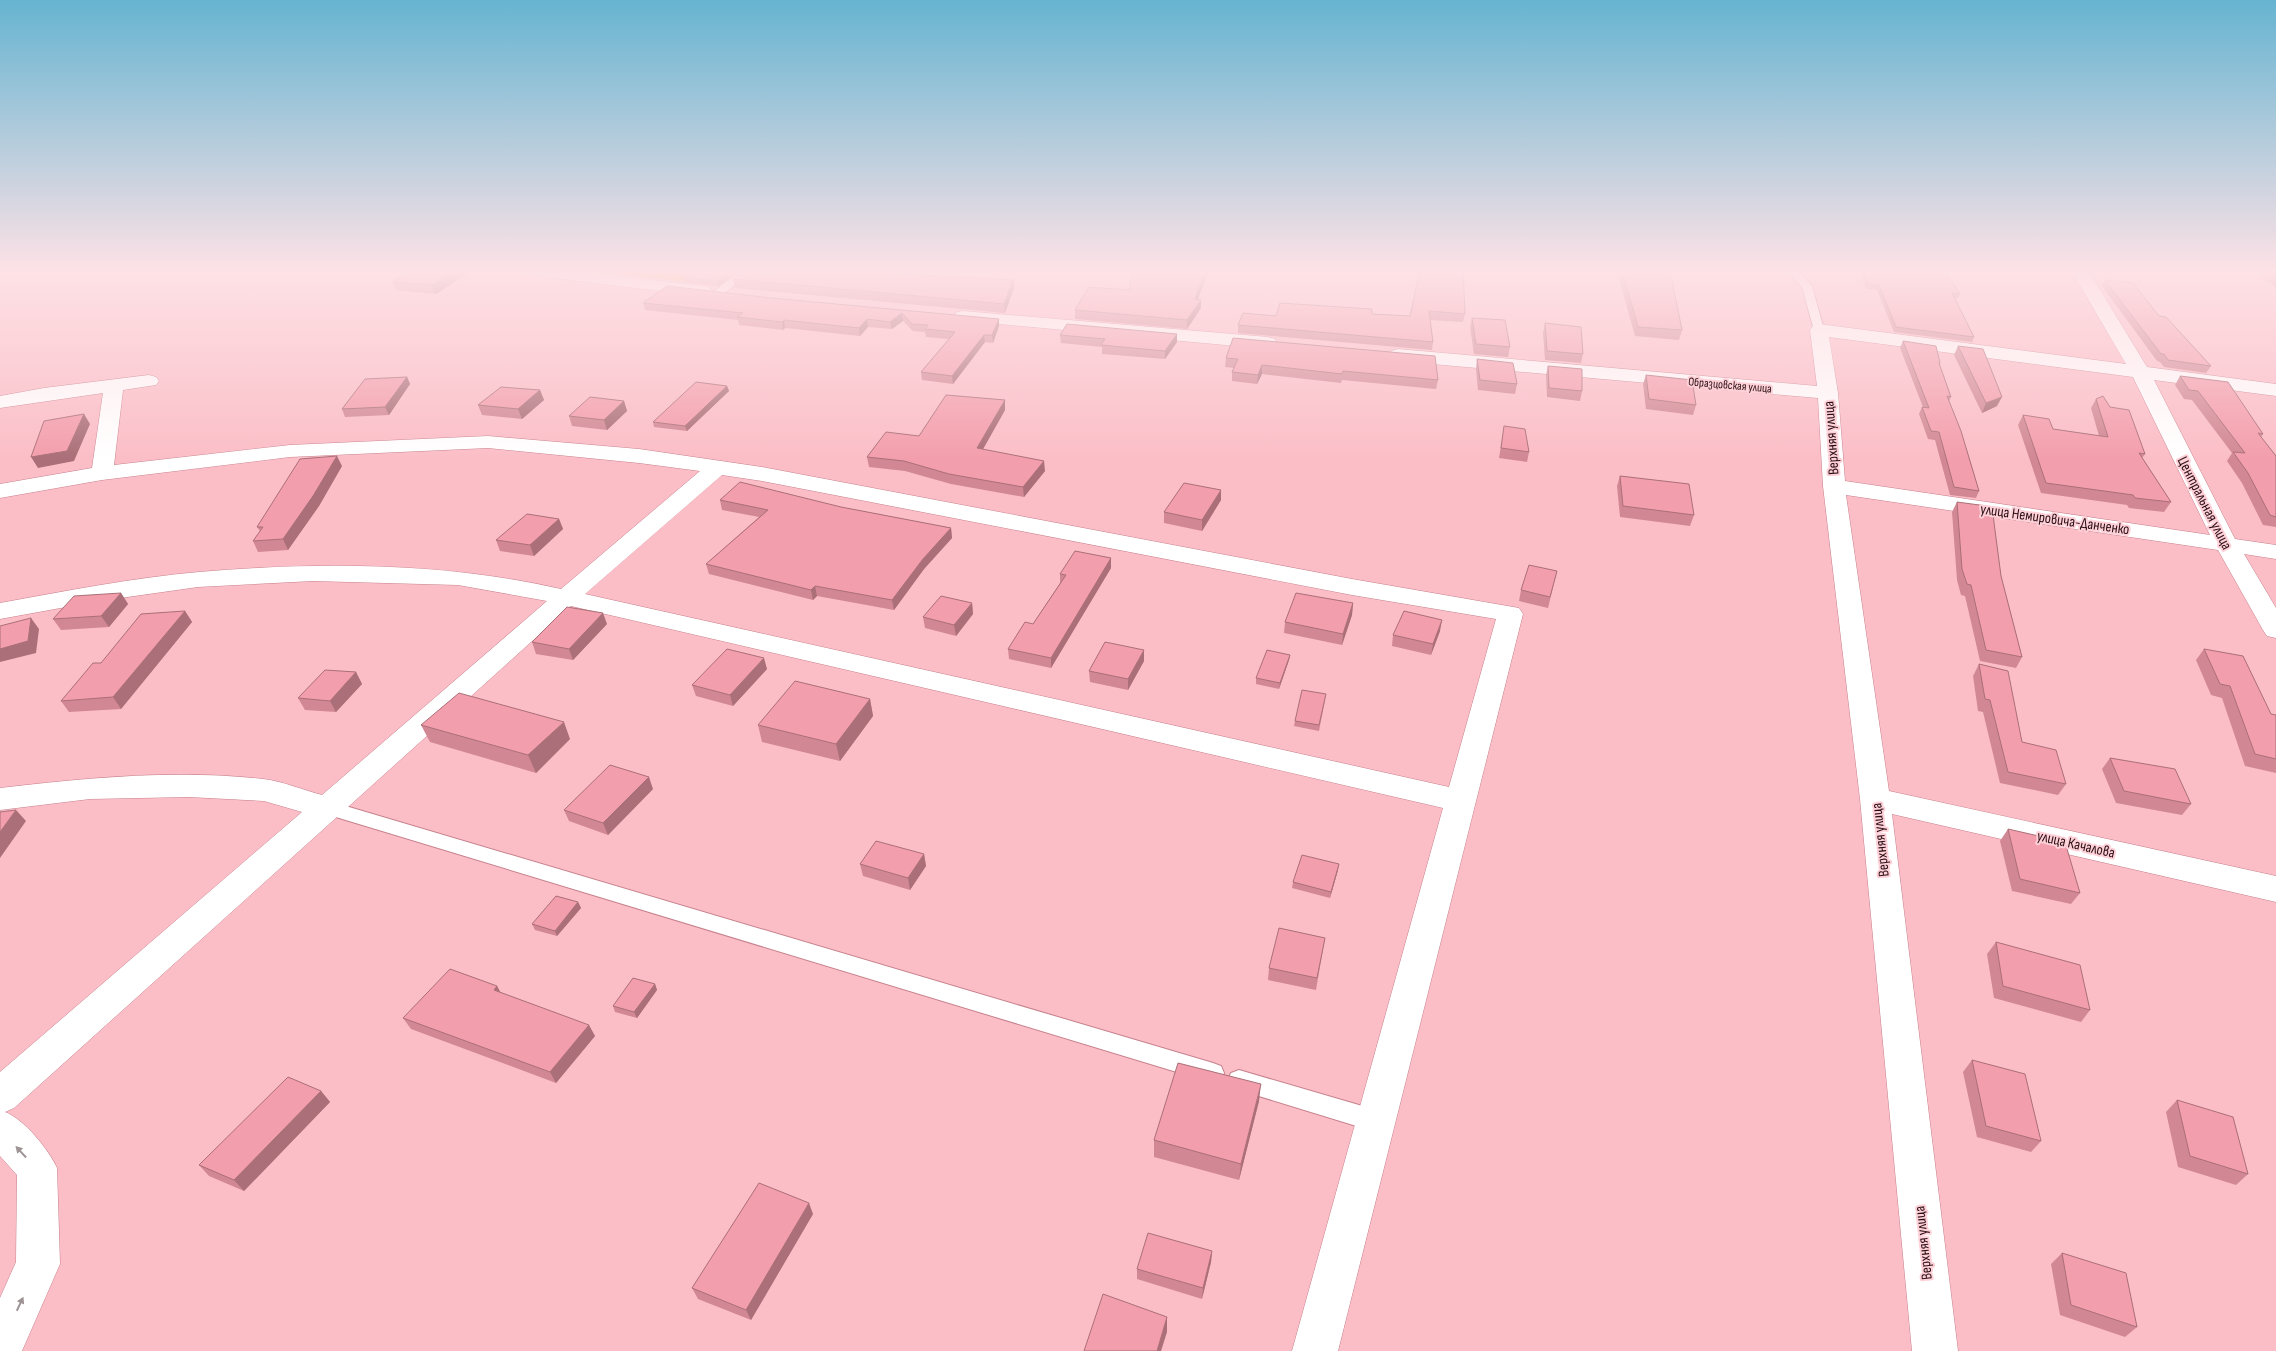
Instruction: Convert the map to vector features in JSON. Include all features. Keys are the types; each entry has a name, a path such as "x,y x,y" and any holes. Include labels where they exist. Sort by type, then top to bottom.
{"street":[{"path":"1156,333 1290,345"},
{"name":"Верхняя улица","path":"1819,333 1828,393 1834,486 1875,799 1935,1351"},
{"path":"1842,333 2276,390"},
{"name":"Центральная улица","path":"2117,333 2140,372 2226,544 2276,630"},
{"name":"Образцовская улица","path":"1380,353 1828,393"},
{"path":"0,402 149,381"},
{"path":"102,473 114,386"},
{"path":"0,491 102,473 290,451 488,442 639,456 781,478 1352,587 1510,614 1315,1351"},
{"path":"0,1096 325,807 716,468"},
{"name":"улица Немировича-Данченко","path":"1834,486 2276,552"},
{"path":"0,610 99,593 198,580 313,574 458,578 533,590 1461,801"},
{"path":"0,799 90,788 189,786 264,790 325,807"},
{"name":"улица Качалова","path":"1875,799 2276,888"},
{"path":"0,1128 37,1168 38,1264 0,1348"}],"lane":[{"path":"325,807 1376,1121"}],"building":[{"path":"954,333 993,333 992,335 984,335 952,376 921,372"},
{"path":"1061,333 1177,334 1165,351 1101,345 1105,339 1060,335"},
{"path":"1330,333 1432,333 1433,342"},
{"path":"1474,333 1507,333 1510,347 1476,344"},
{"path":"1546,333 1581,333 1583,354 1547,351"},
{"path":"1943,333 1972,333 1974,337"},
{"path":"2145,333 2181,333 2211,366 2168,360 2164,354 2161,354"},
{"path":"1233,338 1435,356 1438,380 1343,371 1342,374 1262,365 1258,375 1232,372 1238,359 1226,358"},
{"path":"1903,341 1936,346 1939,363 1951,397 1947,396 1961,431 1979,491 1954,487 1939,432 1931,431 1922,407 1929,408"},
{"path":"1958,346 1983,349 2002,397 1986,403"},
{"path":"1477,359 1513,363 1517,384 1480,380"},
{"path":"1548,366 1582,369 1582,391 1549,388"},
{"path":"1646,375 1692,380 1696,405 1649,399"},
{"path":"2180,376 2228,382 2263,434 2258,433 2276,456 2276,517 2270,515 2248,473 2233,452 2245,453 2198,391 2189,390"},
{"path":"407,377 385,407 342,409 365,379"},
{"path":"696,382 727,386 685,426 653,422"},
{"path":"501,387 540,390 518,409 478,405"},
{"path":"946,395 1005,400 977,448 1044,461 1023,487 949,474 904,461 867,457 886,432 919,436"},
{"path":"2103,396 2110,407 2129,410 2145,454 2139,453 2171,502 2046,483 2023,415 2049,419 2053,429 2108,437 2096,399"},
{"path":"590,397 624,401 604,420 569,416"},
{"path":"84,414 67,451 31,457 44,421"},
{"path":"1504,426 1525,429 1529,452 1501,448"},
{"path":"337,456 313,496 283,539 253,541 263,527 257,527 300,459"},
{"path":"1620,476 1689,484 1694,515 1623,506"},
{"path":"740,482 841,507 951,528 923,559 892,600 815,586 811,590 706,564 768,510 720,500"},
{"path":"1184,483 1221,490 1202,520 1164,512"},
{"path":"1957,502 1987,506 1989,515 1993,515 2001,576 2022,657 1986,650 1971,585 1967,584 1962,569"},
{"path":"527,514 559,519 530,545 496,540"},
{"path":"1075,551 1111,558 1051,658 1008,649 1025,622 1033,624 1066,575 1060,574"},
{"path":"1529,565 1557,571 1550,597 1521,590"},
{"path":"121,593 101,616 53,619 74,596"},
{"path":"1296,593 1353,603 1343,634 1285,622"},
{"path":"941,596 972,603 954,625 923,617"},
{"path":"567,607 603,613 569,649 532,642"},
{"path":"185,611 113,697 61,701 93,663 101,663 141,614"},
{"path":"1404,611 1442,620 1433,644 1393,635"},
{"path":"31,618 28,641 0,649 0,626"},
{"path":"1105,642 1144,650 1128,679 1089,671"},
{"path":"727,649 764,658 730,695 692,685"},
{"path":"2204,649 2243,656 2271,714 2276,715 2276,759 2255,754 2230,686 2220,684"},
{"path":"1267,650 1290,655 1280,683 1256,678"},
{"path":"1979,664 2008,671 2022,742 2056,750 2066,784 2008,772 1990,700 1985,699"},
{"path":"325,670 356,672 330,701 298,698"},
{"path":"795,681 870,699 836,744 758,725"},
{"path":"1302,690 1326,694 1319,725 1295,721"},
{"path":"459,693 564,722 528,755 421,725"},
{"path":"2110,758 2175,769 2191,804 2124,791"},
{"path":"610,765 649,777 603,823 564,810"},
{"path":"16,810 0,832 0,812"},
{"path":"2008,829 2065,842 2080,893 2020,879"},
{"path":"876,841 924,854 908,878 860,864"},
{"path":"1302,855 1339,864 1331,892 1293,882"},
{"path":"556,896 578,902 555,931 532,924"},
{"path":"1279,928 1325,938 1317,978 1269,968"},
{"path":"1996,942 2080,965 2090,1010 2003,986"},
{"path":"450,969 497,986 494,990 589,1025 550,1072 403,1018"},
{"path":"633,978 655,984 634,1012 613,1006"},
{"path":"1972,1060 2025,1074 2041,1141 1986,1126"},
{"path":"1178,1063 1261,1084 1241,1164 1154,1140"},
{"path":"288,1077 321,1091 234,1180 199,1165"},
{"path":"2177,1100 2233,1117 2248,1174 2190,1156"},
{"path":"759,1183 809,1203 746,1310 692,1288"},
{"path":"1148,1233 1212,1251 1203,1288 1137,1269"},
{"path":"2062,1253 2126,1273 2137,1327 2071,1305"},
{"path":"1103,1294 1167,1317 1157,1351 1084,1351"}]}
